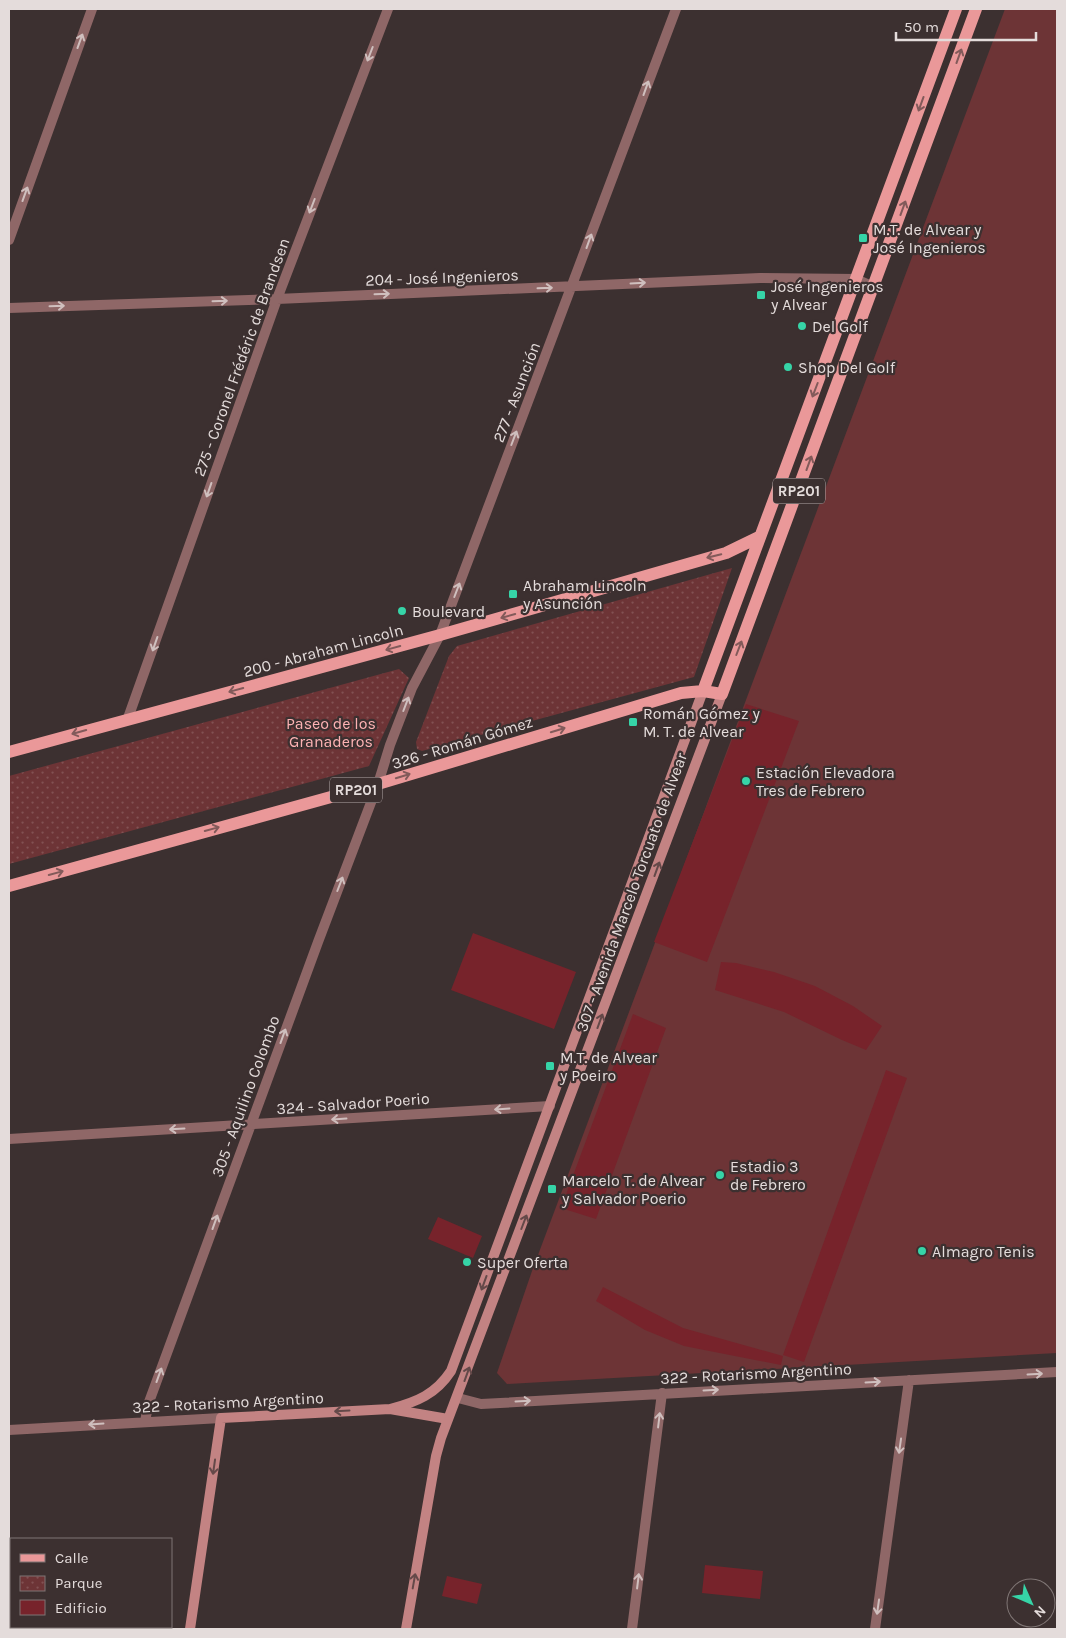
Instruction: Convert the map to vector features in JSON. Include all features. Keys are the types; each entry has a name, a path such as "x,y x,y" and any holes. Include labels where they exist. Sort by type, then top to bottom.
{"main road":[{"name":"307 - Avenida Marcelo Torcuato de Alvear","path":"390,1409 423,1399 436,1390 451,1370 956,9"},
{"name":"307 - Avenida Marcelo Torcuato de Alvear","path":"406,1629 436,1456 448,1419 458,1398 722,694 976,9"},
{"name":"200 - Abraham Lincoln","path":"9,752 128,718 440,635 726,553 759,537"},
{"name":"326 - Román Gómez","path":"9,886 378,784 672,696 702,691 722,694"},
{"name":"322 - Rotarismo Argentino","path":"221,1418 390,1409 448,1419"},
{"path":"190,1629 221,1418"}],"street":[{"path":"9,240 92,9"},
{"name":"275 - Coronel Frédéric de Brandsen","path":"128,718 276,299 388,9"},
{"name":"277 - Asunción","path":"378,784 390,745 412,688 440,635 676,9"},
{"name":"204 - José Ingenieros","path":"9,308 276,299 760,278 856,279 874,287"},
{"name":"305 - Aquilino Colombo","path":"145,1421 149,1402 250,1125 378,784"},
{"name":"324 - Salvador Poerio","path":"9,1139 550,1106"},
{"name":"322 - Rotarismo Argentino","path":"458,1398 482,1404 1057,1372"},
{"path":"875,1629 909,1380"},
{"path":"632,1629 662,1393"},
{"name":"322 - Rotarismo Argentino","path":"9,1430 221,1418"},
{"path":"9,1544 10,1566"}],"green space":[{"path":"1005,9 1057,9 1057,1353 507,1384 497,1373 532,1271"},
{"name":"Paseo de los Granaderos","path":"732,568 694,677 422,751 417,749 416,742 449,656 457,646"},
{"name":"Paseo de los Granaderos","path":"399,669 409,678 369,766 9,864 9,776"}],"building":[{"path":"746,704 799,721 707,962 654,942"},
{"path":"473,933 576,972 554,1029 451,990"},
{"path":"721,962 736,963 774,972 815,986 853,1006 882,1026 866,1050 784,1012 715,990"},
{"path":"633,1014 666,1028 596,1219 561,1208"},
{"path":"886,1070 907,1078 804,1362 783,1355"},
{"path":"438,1217 482,1236 473,1258 428,1239"},
{"path":"603,1287 683,1328 783,1356 781,1365 684,1346 645,1330 596,1301"},
{"path":"705,1565 763,1571 760,1599 702,1593"},
{"path":"447,1576 482,1584 477,1604 442,1596"}],"place":[{"name":"M.T. de Alvear y José Ingenieros","path":"863,238"},
{"name":"José Ingenieros y Alvear","path":"761,295"},
{"name":"Del Golf","path":"802,326"},
{"name":"Shop Del Golf","path":"788,367"},
{"name":"Abraham Lincoln y Asunción","path":"513,594"},
{"name":"Boulevard","path":"402,611"},
{"name":"Román Gómez y M. T. de Alvear","path":"633,722"},
{"name":"Estación Elevadora Tres de Febrero","path":"746,781"},
{"name":"M.T. de Alvear y Poeiro","path":"550,1066"},
{"name":"Estadio 3 de Febrero","path":"720,1175"},
{"name":"Marcelo T. de Alvear y Salvador Poerio","path":"552,1189"},
{"name":"Almagro Tenis","path":"922,1251"},
{"name":"Super Oferta","path":"467,1262"}]}
